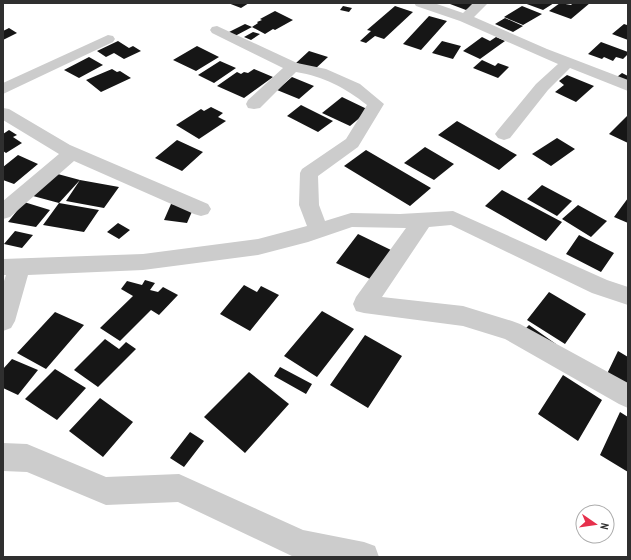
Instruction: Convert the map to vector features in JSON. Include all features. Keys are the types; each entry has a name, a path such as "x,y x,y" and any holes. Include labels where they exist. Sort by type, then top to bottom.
{"street":[{"path":"421,3 465,18 628,86"},
{"path":"465,18 481,3"},
{"path":"218,30 293,67 321,72 354,87 376,104 352,142 309,173 309,205 319,230"},
{"path":"3,89 108,38"},
{"path":"504,134 542,87 568,62"},
{"path":"254,104 293,67"},
{"path":"3,114 72,153 201,209"},
{"path":"3,212 72,153"},
{"path":"3,321 11,267 150,261 258,248 351,220 423,220 453,218 600,287 628,296"},
{"path":"423,220 364,304 463,316 512,331 628,396"},
{"path":"3,457 27,458 106,490 179,488 302,545 364,557"}],"building":[{"path":"228,3 249,3 241,8"},
{"path":"477,3 466,10 450,4"},
{"path":"524,3 554,3 543,10"},
{"path":"560,3 571,5 572,4 569,3 590,3 571,19 549,11"},
{"path":"343,6 352,8 349,12 340,10"},
{"path":"395,6 413,12 384,39 375,36 366,43 360,41 371,31 367,30"},
{"path":"522,6 542,14 523,25 504,17"},
{"path":"275,11 293,20 265,34 252,27 258,23 257,22 262,20 260,19"},
{"path":"429,16 447,21 421,50 403,44"},
{"path":"505,18 523,26 513,32 495,24"},
{"path":"245,24 252,27 235,36 229,32"},
{"path":"624,24 628,24 628,40 612,34"},
{"path":"9,28 17,33 3,40 3,31"},
{"path":"253,32 260,34 251,40 244,37"},
{"path":"482,37 490,41 496,37 505,41 480,59 463,51"},
{"path":"118,41 129,48 133,46 141,51 124,59 114,53 106,57 97,51"},
{"path":"442,41 461,46 453,59 432,53"},
{"path":"601,42 628,52 628,54 623,59 616,57 613,61 604,57 602,59 588,54"},
{"path":"197,46 219,57 196,71 173,60"},
{"path":"309,51 328,57 315,69 296,63"},
{"path":"89,57 103,65 79,78 64,70"},
{"path":"482,60 495,66 498,63 509,67 498,78 473,68"},
{"path":"220,61 236,68 214,83 198,75"},
{"path":"112,69 117,72 120,71 131,78 101,92 86,80"},
{"path":"254,69 273,77 244,98 217,86 237,72 241,74 244,72 248,73"},
{"path":"622,73 628,76 628,82 617,77"},
{"path":"567,75 594,86 576,102 555,92 564,85 559,81"},
{"path":"292,77 314,86 299,99 277,90"},
{"path":"342,97 369,110 350,126 322,113"},
{"path":"301,105 333,121 318,132 287,116"},
{"path":"211,107 223,113 218,117 226,121 199,139 176,125 201,109 204,111"},
{"path":"628,115 628,143 609,134"},
{"path":"457,121 517,155 499,170 438,135"},
{"path":"9,130 17,135 13,137 22,143 6,153 3,151 3,134"},
{"path":"557,138 575,149 551,166 532,154"},
{"path":"177,140 203,152 182,171 155,158"},
{"path":"425,147 454,164 434,180 404,163"},
{"path":"366,150 431,188 410,206 344,166"},
{"path":"18,155 38,164 14,184 3,180 3,167"},
{"path":"54,173 80,180 59,203 33,196"},
{"path":"80,180 119,187 104,208 66,201"},
{"path":"542,185 572,201 557,216 527,199"},
{"path":"502,190 562,222 546,241 485,206"},
{"path":"628,198 628,223 614,217"},
{"path":"24,202 50,210 36,227 8,222"},
{"path":"59,203 99,210 84,232 43,225"},
{"path":"171,204 194,207 187,223 164,220"},
{"path":"578,205 607,221 591,237 562,219"},
{"path":"118,223 130,230 119,239 107,232"},
{"path":"15,231 33,235 22,248 4,244"},
{"path":"358,234 391,250 370,279 336,263"},
{"path":"579,235 614,253 601,272 566,254"},
{"path":"145,280 155,283 150,290 158,292 163,287 178,295 159,315 151,310 120,341 100,328 133,296 121,289 127,281 142,285"},
{"path":"244,285 257,292 261,286 279,295 250,331 220,314"},
{"path":"549,292 586,314 565,344 527,320"},
{"path":"322,311 354,329 317,377 284,356"},
{"path":"55,312 84,325 46,369 17,353"},
{"path":"529,325 556,344 549,352 522,332"},
{"path":"365,335 402,356 368,408 330,385"},
{"path":"105,339 119,349 126,342 136,349 98,387 74,370"},
{"path":"618,351 628,357 628,391 605,378"},
{"path":"12,359 38,370 18,395 3,388 3,369"},
{"path":"280,367 312,384 306,394 274,376"},
{"path":"55,369 86,388 57,420 25,399"},
{"path":"249,372 289,404 245,453 204,417"},
{"path":"563,375 602,400 578,441 538,414"},
{"path":"100,398 133,422 103,457 69,431"},
{"path":"620,412 628,417 628,472 600,455"},
{"path":"190,432 204,441 184,467 170,458"}]}
